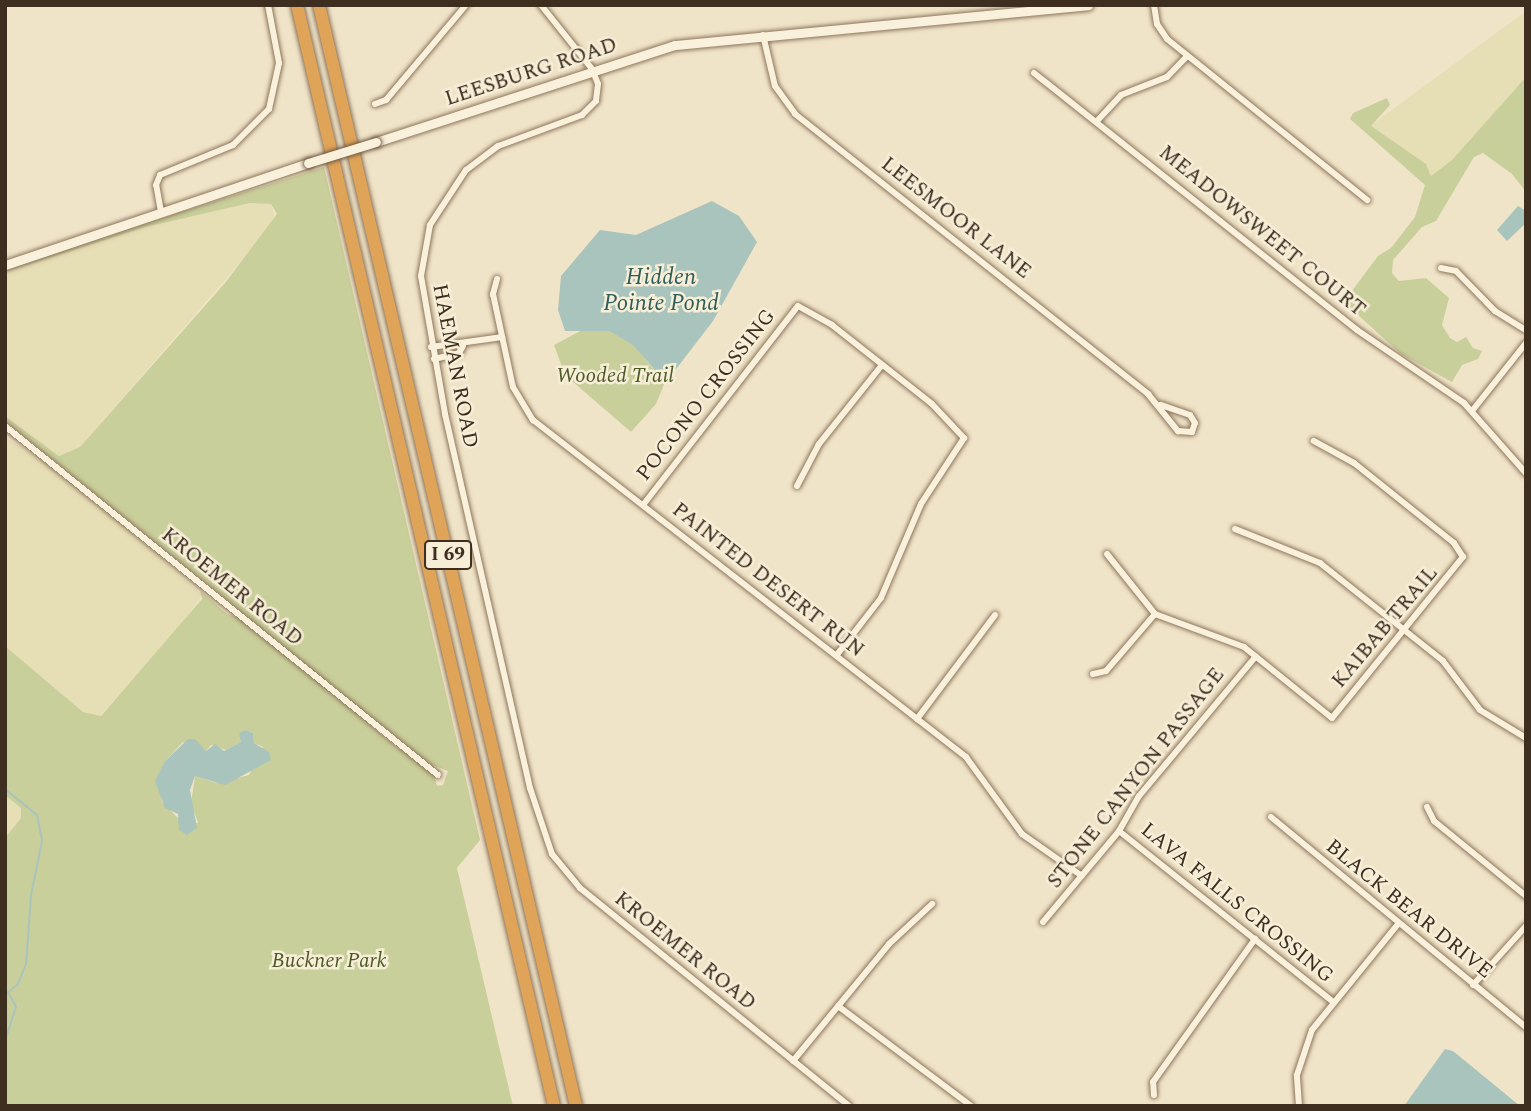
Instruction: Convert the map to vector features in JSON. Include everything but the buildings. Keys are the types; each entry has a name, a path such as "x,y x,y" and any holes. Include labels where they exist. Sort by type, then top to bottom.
{"highway":[{"name":"I 69","path":"297,5 554,1106"},
{"name":"I 69","path":"319,5 576,1106"}],"main road":[{"name":"LEESBURG ROAD","path":"5,265 592,69 675,46 763,35 1088,5"}],"street":[{"path":"161,212 156,185 160,175 233,145 269,109 279,63 268,5"},
{"path":"375,104 386,100 466,5"},
{"path":"541,5 592,69"},
{"path":"1154,5 1161,33 1367,200"},
{"name":"LEESMOOR LANE","path":"763,35 775,86 795,114 1161,405 1178,431 1192,432 1195,423 1191,415 1161,405"},
{"path":"1097,121 1121,95 1167,76 1187,56"},
{"name":"HAEMAN ROAD","path":"513,716 431,347 421,276 422,252 438,208 466,170 498,146 589,111 599,94 592,69"},
{"name":"MEADOWSWEET COURT","path":"1034,72 1367,338 1472,411 1526,473"},
{"path":"1441,268 1456,271 1495,311 1526,330"},
{"name":"PAINTED DESERT RUN","path":"497,279 493,294 502,337 516,397 528,414 966,757 1022,834 1082,876"},
{"name":"POCONO CROSSING","path":"643,505 797,306 832,325 881,365"},
{"path":"431,347 457,342 463,346 502,337"},
{"path":"1472,411 1526,343"},
{"path":"434,359 459,353 463,346"},
{"path":"797,486 819,444 881,365 939,411 964,438 921,504 886,589 836,656"},
{"name":"KROEMER ROAD","path":"5,426 438,775"},
{"name":"KAIBAB TRAIL","path":"1256,656 1332,718 1463,557 1454,542 1354,463 1314,441"},
{"path":"1235,529 1320,563 1453,671 1480,710 1526,738"},
{"path":"1107,554 1155,614 1256,656"},
{"path":"1093,674 1106,671 1155,614"},
{"path":"917,719 995,615"},
{"name":"STONE CANYON PASSAGE","path":"1043,922 1119,831 1139,796 1256,656"},
{"name":"KROEMER ROAD","path":"513,716 540,825 570,877 849,1106"},
{"path":"1427,807 1434,821 1526,896"},
{"name":"BLACK BEAR DRIVE","path":"1271,817 1526,1027"},
{"name":"LAVA FALLS CROSSING","path":"1119,831 1333,1002"},
{"path":"793,1061 890,944 932,904"},
{"path":"1299,1106 1297,1075 1305,1043 1333,1002 1398,924"},
{"path":"1473,985 1526,926"},
{"path":"1154,1095 1153,1082 1255,939"},
{"path":"838,1006 971,1106"}],"shaded area":[{"path":"1526,11 1526,77 1452,160 1431,176 1426,164 1370,126"},
{"path":"250,203 271,204 276,221 80,447 59,456 5,416 5,272 146,227"},
{"path":"5,437 42,460 158,554 202,595 182,624 100,716 83,712 5,646"},
{"path":"5,795 21,808 21,818 5,838"}],"green space":[{"path":"1526,77 1526,192 1512,174 1483,153 1474,157 1436,221 1422,227 1393,260 1392,273 1399,281 1426,278 1449,298 1442,325 1450,338 1457,342 1466,337 1473,348 1482,351 1478,359 1462,365 1452,382 1401,354 1347,305 1349,295 1378,256 1391,248 1415,217 1425,185 1350,119 1353,113 1387,98 1390,105 1371,126 1426,164 1431,176 1452,160"},
{"name":"Buckner Park","path":"324,167 480,840 457,868 513,1106 5,1106 5,838 21,818 21,808 5,795 5,646 83,712 101,716 202,599 200,591 227,614 239,618 264,640 277,641 5,421 5,416 59,456 80,447 225,283 277,214 271,204 250,203 146,227 5,272 5,268","holes":["360,708 406,745 399,749 360,716","246,730 253,733 254,743 263,747 249,775 217,783 195,776 191,803 198,823 181,821 162,802 159,786 165,761 183,742 206,751 211,745 226,750 241,742","432,765 448,771 443,785 437,786"]},
{"name":"Wooded Trail","path":"586,328 609,331 633,344 658,375 667,377 656,404 631,432 565,375 554,345"}],"water":[{"name":"Hidden Pointe Pond","path":"712,201 739,216 757,242 713,321 673,373 660,376 633,345 609,331 565,331 558,310 561,276 600,230 636,235"},
{"path":"1518,206 1526,211 1526,223 1507,241 1497,230"},
{"path":"246,730 253,733 254,743 269,752 271,760 225,785 195,776 190,790 197,828 187,835 179,830 178,814 165,808 155,781 165,761 188,739 195,739 206,751 215,744 224,751 241,742 239,733"},
{"path":"1445,1049 1453,1051 1520,1106 1404,1106"}],"waterway":[{"path":"5,789 37,815 42,841 31,895 26,964 18,984 8,992 16,1007 5,1041"}]}
